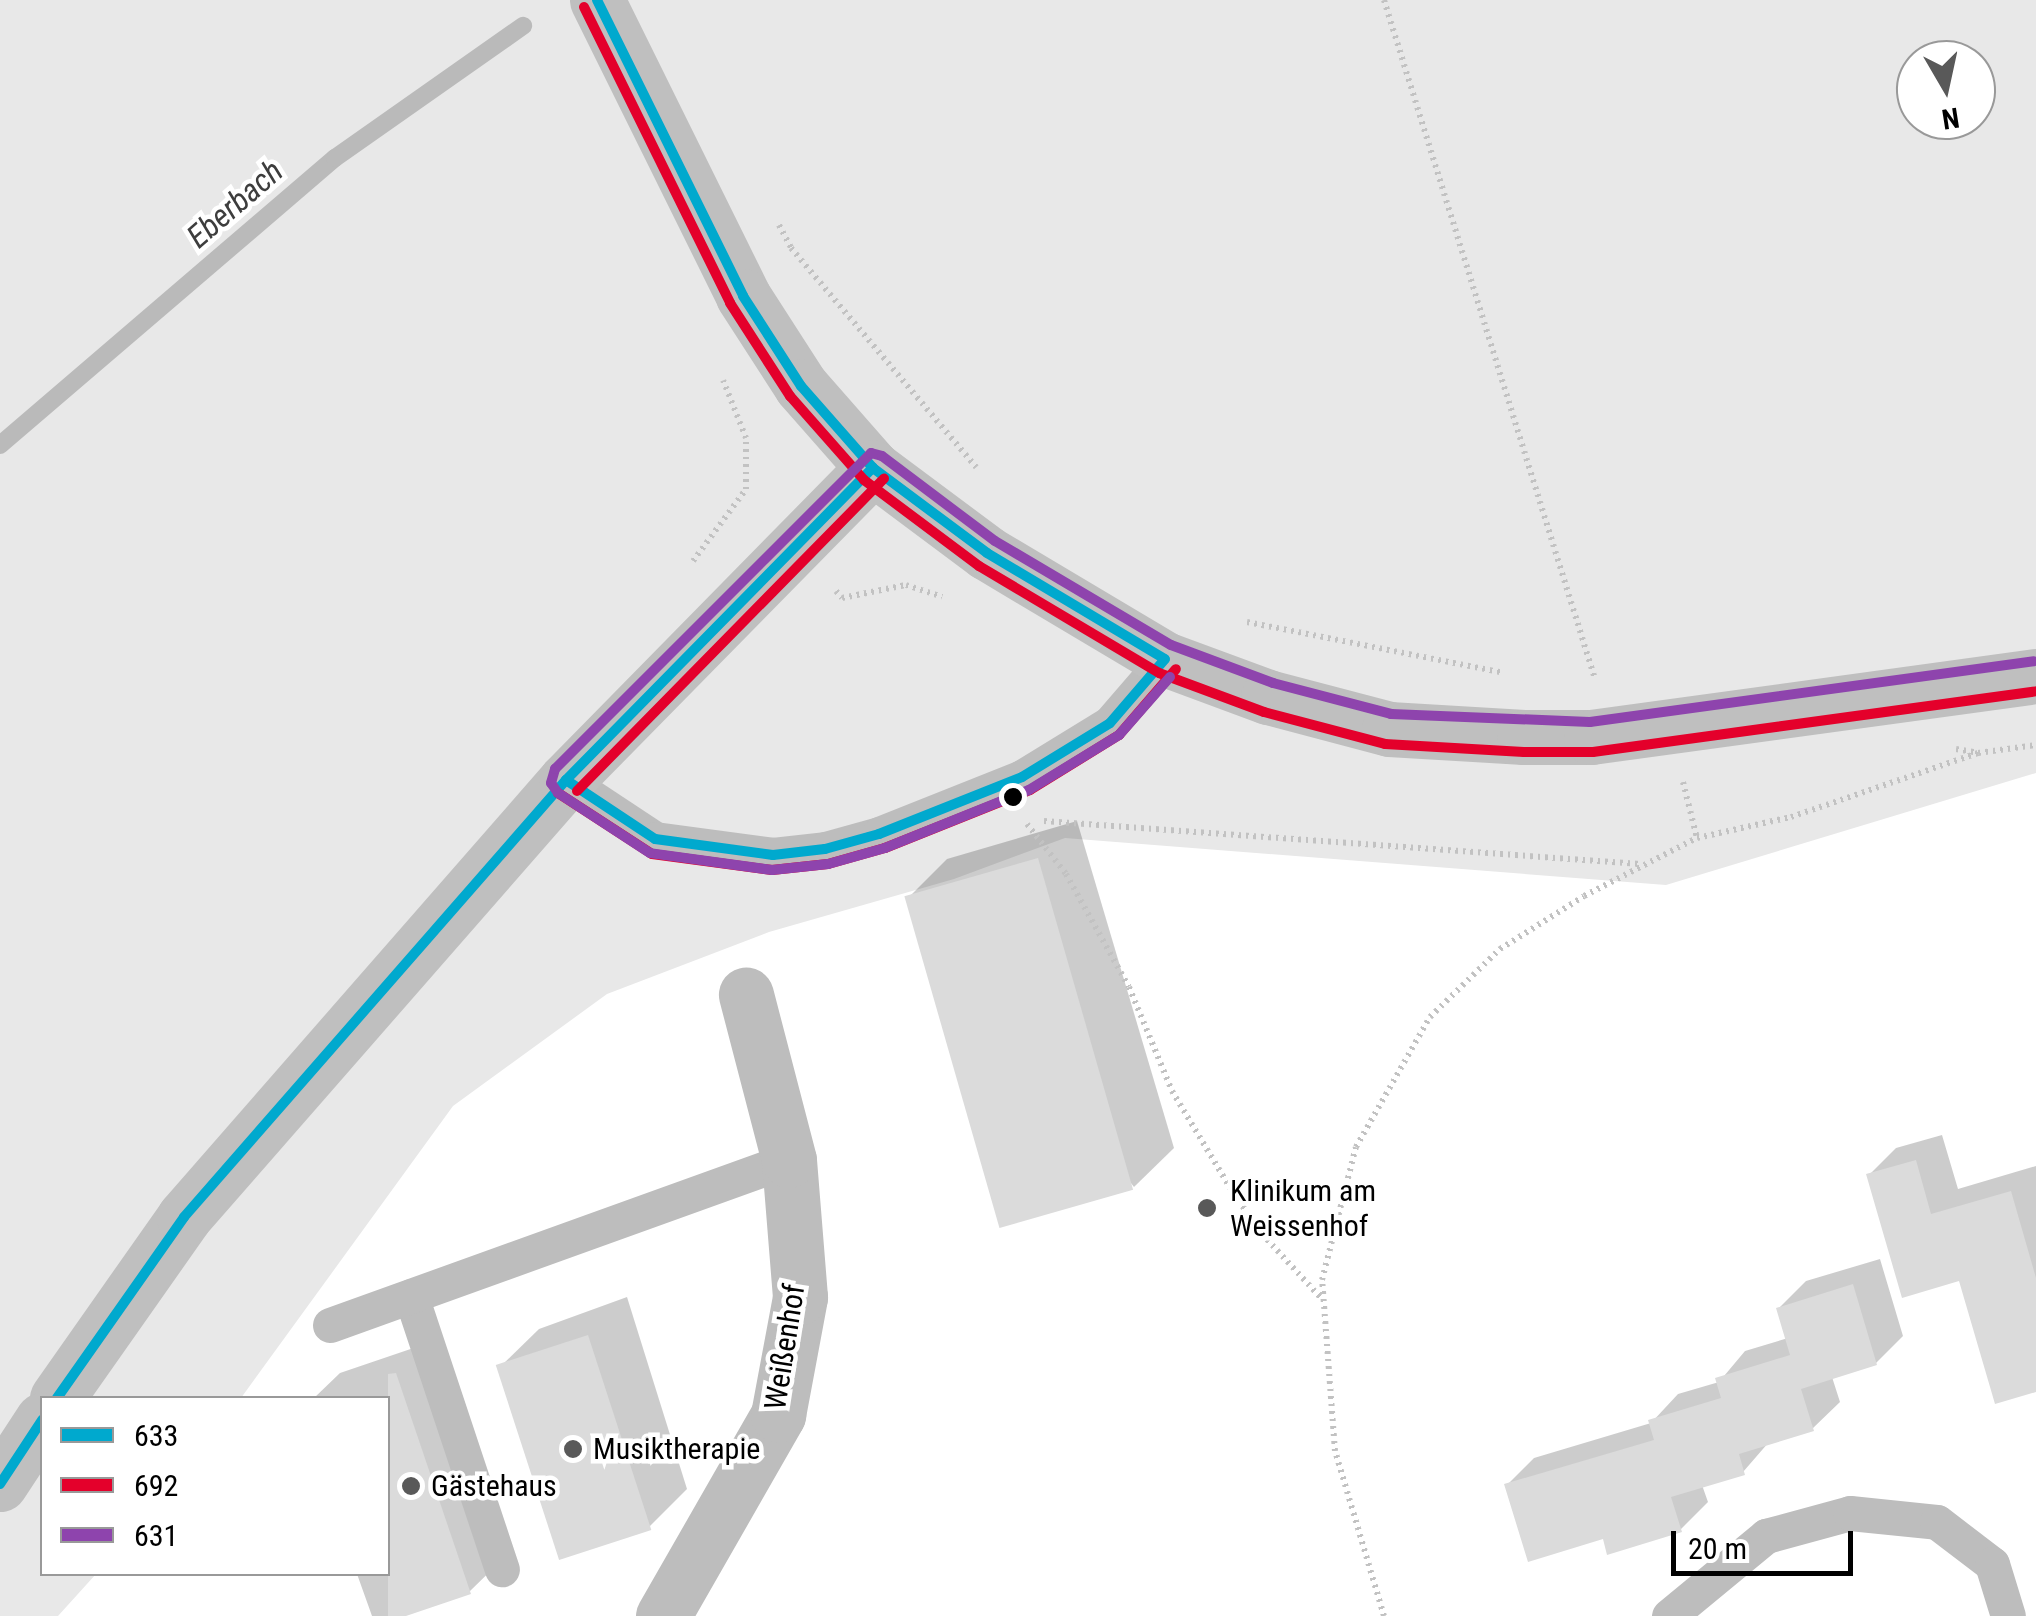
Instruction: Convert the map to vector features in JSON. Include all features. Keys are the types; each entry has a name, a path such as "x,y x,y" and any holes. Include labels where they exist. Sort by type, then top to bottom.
{"street":[{"path":"597,0 742,296 800,386 874,468 986,554 1165,658 1268,697 1389,729 1524,737 1591,737 2036,676"},
{"path":"58,1396 184,1217 566,780 874,468"},
{"name":"Weißenhof","path":"663,1616 778,1416 800,1297 789,1160 746,995"},
{"path":"0,1484 40,1423"}],"lane":[{"path":"566,780 655,839 773,855 826,849 879,834 1022,777 1110,723 1165,658"},
{"path":"330,1325 789,1160"},
{"path":"411,1296 502,1569"},
{"path":"1669,1616 1766,1536 1850,1513 1937,1522 1992,1564 2008,1616"}],"path":[{"path":"1384,0 1595,680"},
{"path":"773,212 791,248 978,470"},
{"path":"688,568 746,489 746,438 719,371"},
{"path":"746,489 842,598 906,585 954,602"},
{"path":"1242,622 1514,674"},
{"path":"1384,1616 1335,1451 1322,1280 1356,1148 1430,1017 1500,949 1641,864 1697,838 1791,817 1978,754 2036,744"},
{"path":"1680,771 1697,838"},
{"path":"1324,1301 1262,1234 1234,1194 1172,1092 1129,988 1066,874 1023,820 1641,864"}],"shaded area":[{"path":"0,0 2036,0 2036,773 1666,885 1065,838 954,879 769,932 607,994 453,1106 242,1396 40,1396 40,1576 94,1576 58,1616 0,1616"}],"building":[{"path":"1038,858 1133,1190 999,1228 904,896"},
{"path":"1916,1160 1931,1214 2011,1191 2036,1278 2036,1392 1995,1404 1959,1281 1902,1298 1866,1174"},
{"path":"1853,1284 1877,1365 1801,1389 1814,1431 1739,1454 1745,1475 1671,1497 1682,1532 1607,1555 1603,1539 1528,1562 1504,1484 1654,1440 1648,1420 1721,1398 1715,1378 1790,1355 1776,1308"},
{"name":"Musiktherapie","path":"588,1335 651,1530 559,1560 496,1365"},
{"name":"Gästehaus","path":"396,1373 471,1594 406,1616 388,1616 388,1374"}],"waterway":[{"name":"Eberbach","path":"0,445 335,158 523,26"}],"transit line":[{"name":"633","path":"597,0 743,296 801,386 873,468 987,553 1165,659"},
{"name":"692","path":"584,7 730,303 790,396 864,480 979,566 1159,673 1264,712 1385,744 1524,752 1593,752 2036,691"},
{"name":"631","path":"1170,677 1119,735 1029,790 885,848 828,864 772,870 650,853 558,793 551,783 555,769 871,453 882,456 995,541 1171,645 1273,683 1391,714 1590,722 2034,661"},
{"name":"633","path":"58,1396 184,1217 566,780 873,468"},
{"name":"692","path":"577,791 884,479"},
{"name":"633","path":"566,780 655,839 773,855 825,849 879,834 1022,777 1110,723 1165,659"},
{"name":"692","path":"558,793 652,854 772,870 828,864 885,848 1030,790 1119,735 1176,669"},
{"name":"633","path":"0,1484 40,1423"}],"place":[{"name":"Klinikum am Weissenhof","path":"1207,1208"},
{"name":"Musiktherapie","path":"573,1449"},
{"name":"Gästehaus","path":"411,1486"}]}
